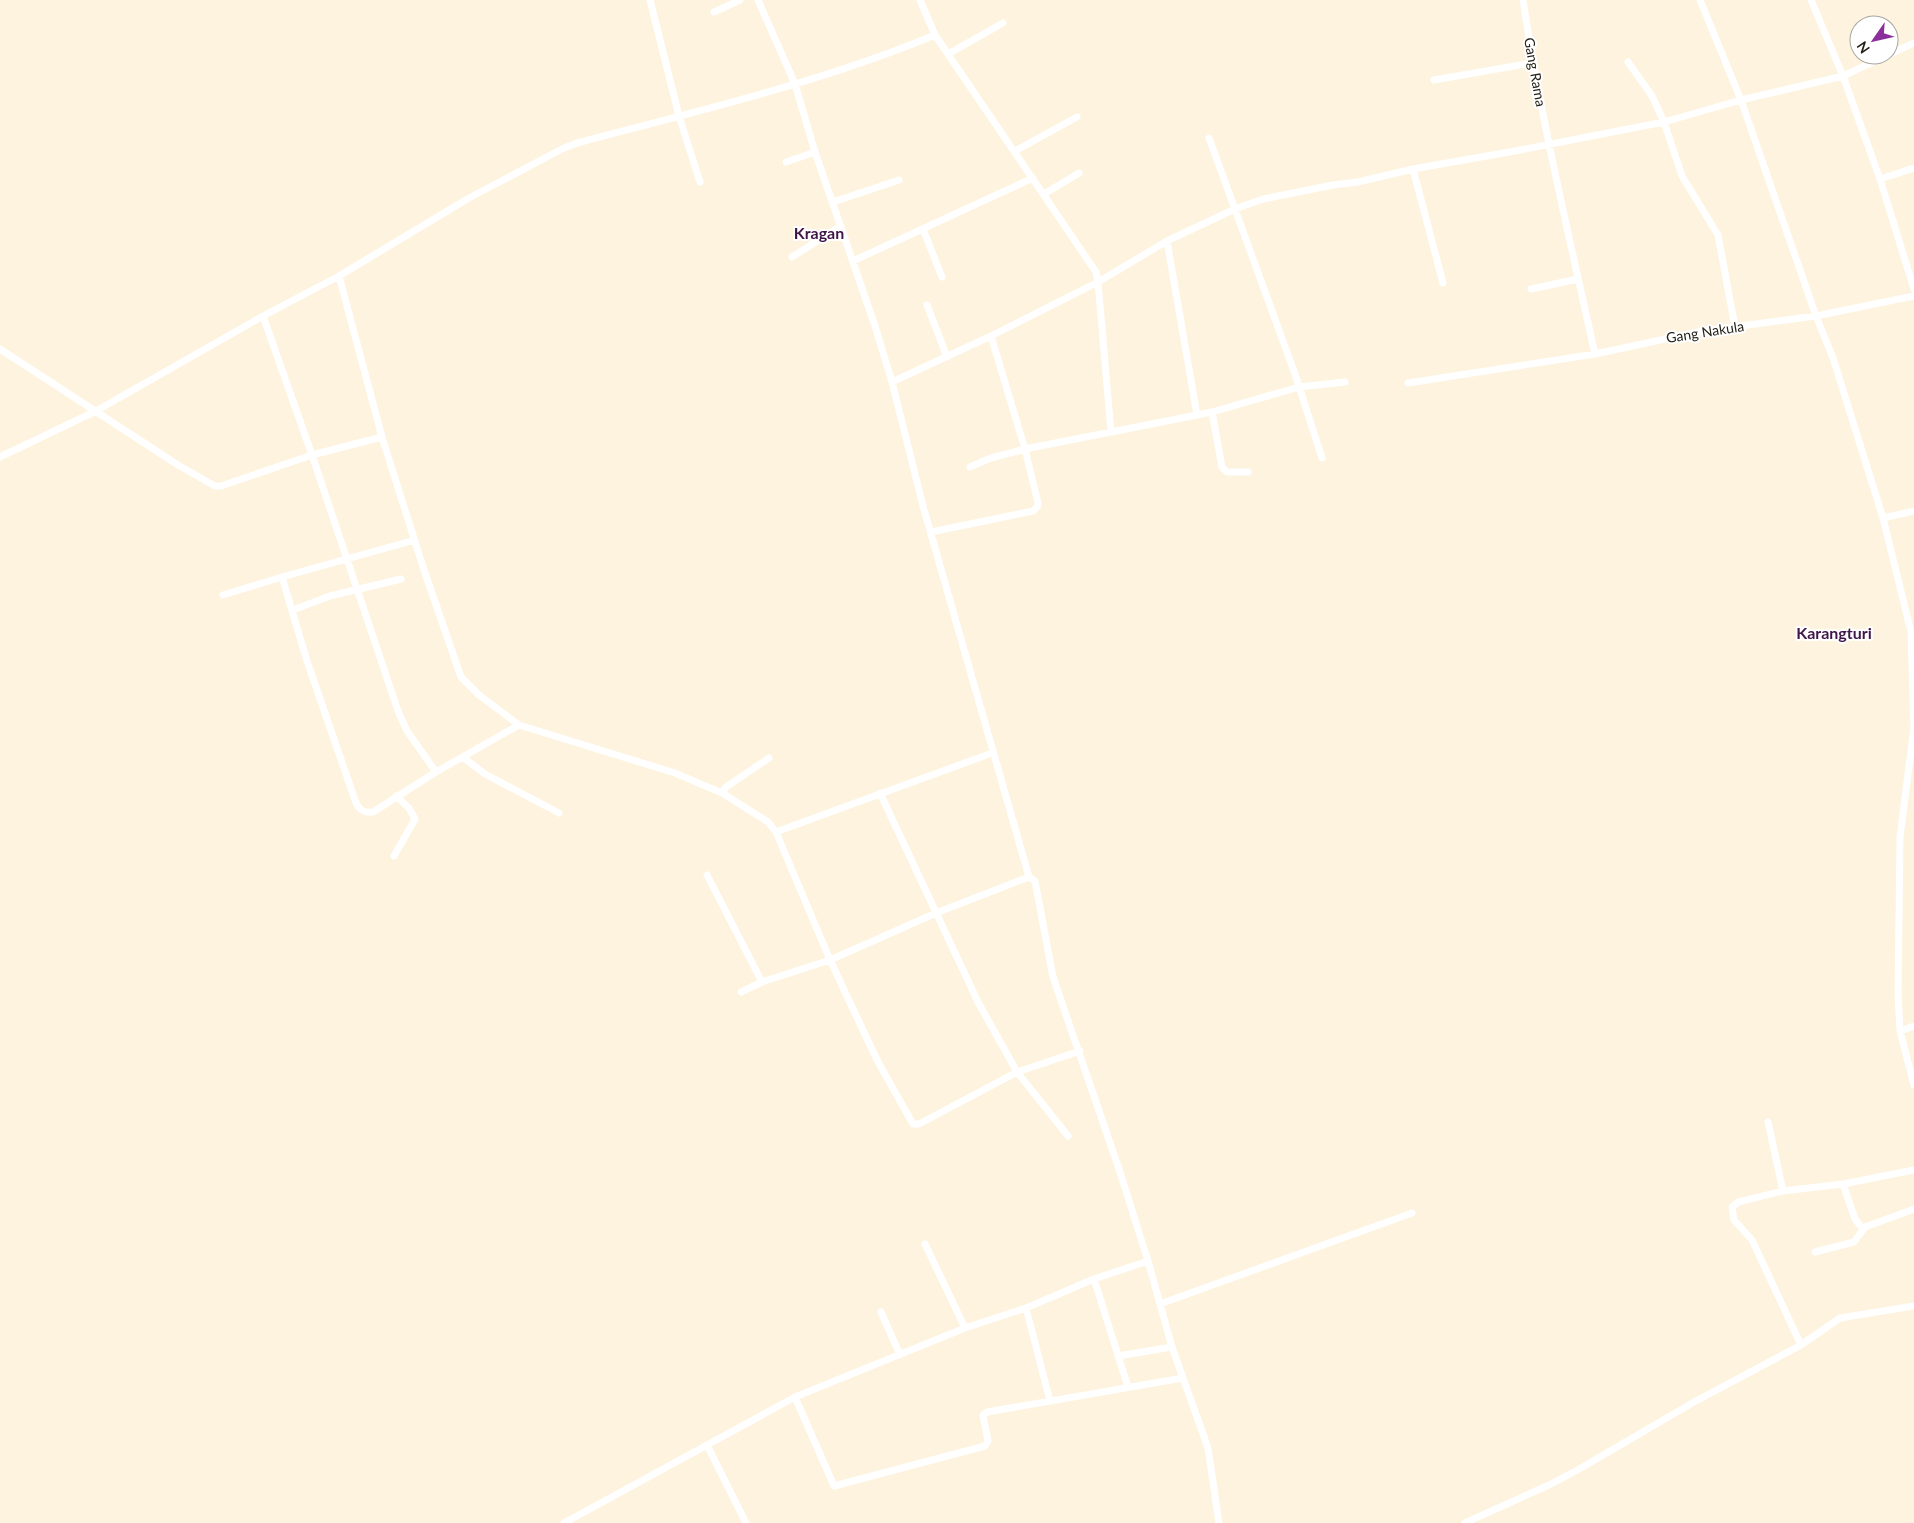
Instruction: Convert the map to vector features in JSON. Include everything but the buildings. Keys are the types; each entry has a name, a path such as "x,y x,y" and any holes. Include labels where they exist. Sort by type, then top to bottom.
{"street":[{"path":"650,0 679,116 700,182"},
{"path":"714,12 740,0"},
{"path":"758,0 795,84 815,152 892,382 923,506 992,753 1029,877 1035,881 1053,978 1080,1051 1148,1261 1172,1346 1208,1448 1219,1523"},
{"path":"920,0 935,35 1096,272 1111,432"},
{"name":"Gang Rama","path":"1523,0 1532,63 1548,144 1595,354"},
{"path":"1700,0 1741,100 1832,358 1882,518 1912,632 1914,727 1900,837 1898,994 1900,1031 1914,1085"},
{"path":"1811,0 1842,76 1880,179 1914,289"},
{"path":"948,54 1003,23"},
{"path":"0,457 96,411 262,316 338,276 468,198 562,149 577,143 795,84 889,54 935,35"},
{"path":"892,382 991,336 1098,282 1167,241 1234,209 1290,193 1358,182 1413,169 1664,122 1741,100 1842,76 1914,43"},
{"path":"1628,62 1652,96 1664,122 1682,176 1718,235 1736,327"},
{"path":"1434,80 1532,63"},
{"path":"1014,152 1077,117"},
{"path":"1209,138 1299,386 1322,458"},
{"path":"786,162 815,152"},
{"path":"1880,179 1914,168"},
{"path":"1413,169 1443,283"},
{"path":"1044,194 1079,172"},
{"path":"853,261 1033,178"},
{"path":"833,202 899,180"},
{"path":"792,257 841,226"},
{"path":"923,229 942,278"},
{"path":"1167,241 1197,415"},
{"path":"338,276 382,437 415,540 461,676 479,695 519,725 674,773 722,792 768,822 776,832 830,960 877,1060 913,1124 919,1124 1017,1072 1080,1051"},
{"path":"1531,289 1578,279"},
{"name":"Gang Nakula","path":"1408,383 1595,354 1703,331 1816,316 1914,296"},
{"path":"927,305 947,357"},
{"path":"262,316 312,455 403,725 436,772"},
{"path":"931,532 1036,510 1038,503 1025,449 991,336"},
{"path":"0,349 178,465 215,486 226,485 312,455 382,437"},
{"path":"970,467 992,458 1025,449 1212,412 1299,386 1345,382"},
{"path":"1212,412 1222,467 1227,472 1248,472"},
{"path":"1882,518 1914,511"},
{"path":"223,595 415,540"},
{"path":"282,577 307,661 357,806 366,812 373,812 436,772 464,758 519,725"},
{"path":"293,610 357,589 401,579"},
{"path":"776,832 992,753"},
{"path":"464,758 485,774 559,813"},
{"path":"722,792 769,758"},
{"path":"880,793 978,1002 1017,1072 1068,1136"},
{"path":"394,856 415,819 412,812 396,796"},
{"path":"707,874 762,982"},
{"path":"741,992 762,982 830,960 936,913 1029,877"},
{"path":"1900,1031 1914,1026"},
{"path":"1768,1122 1782,1191"},
{"path":"1801,1345 1752,1240 1734,1220 1732,1207 1738,1202 1782,1191 1843,1184 1914,1170"},
{"path":"1843,1184 1855,1219 1863,1230"},
{"path":"1815,1252 1856,1241 1865,1227 1914,1209"},
{"path":"1160,1304 1412,1214"},
{"path":"924,1244 965,1328"},
{"path":"564,1523 795,1397 965,1328 1026,1308 1094,1279 1148,1261"},
{"path":"1094,1279 1128,1387"},
{"path":"1466,1523 1551,1484 1694,1402 1801,1345 1842,1317 1914,1306"},
{"path":"1026,1308 1050,1401"},
{"path":"881,1312 900,1354"},
{"path":"1118,1356 1172,1346"},
{"path":"795,1397 834,1486 985,1446 988,1441 983,1416 985,1413 1183,1378"},
{"path":"707,1445 746,1523"}],"district":[{"name":"Kragan","path":"819,233"},
{"name":"Karangturi","path":"1834,633"}]}
